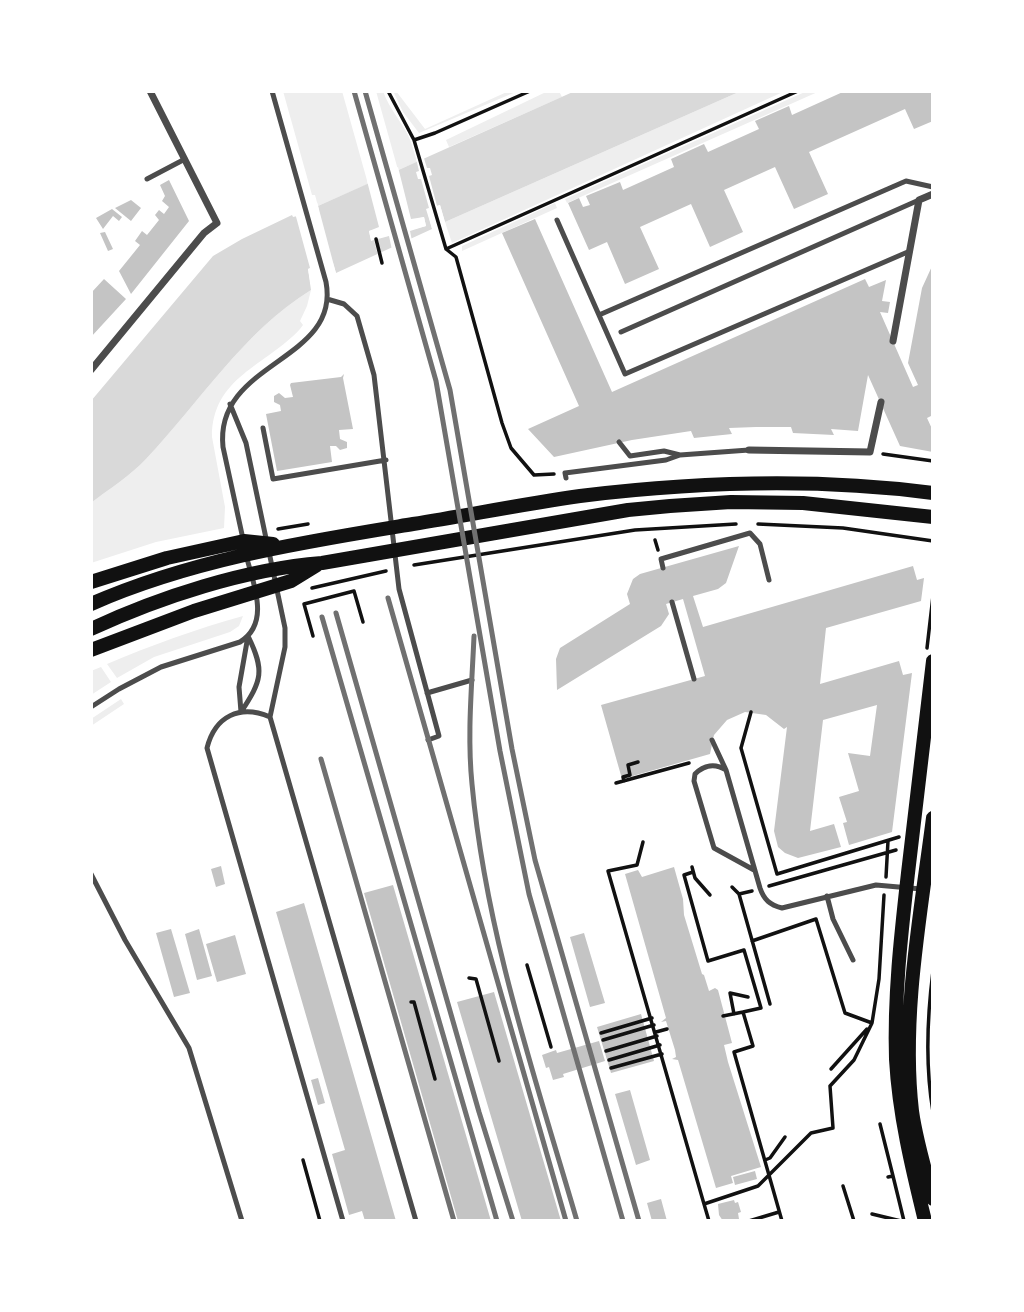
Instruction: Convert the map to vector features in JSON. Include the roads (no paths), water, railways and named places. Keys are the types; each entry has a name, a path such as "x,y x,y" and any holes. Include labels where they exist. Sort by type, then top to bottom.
{"main road":[{"path":"91,582 167,558 220,554 578,497 672,487 804,485 933,493"},
{"path":"91,629 143,608 226,581 287,566 321,563 628,510 731,502 803,503 933,517"},
{"path":"91,604 181,572 220,554"},
{"path":"91,650 149,626 291,581 321,563"},
{"path":"925,1221 907,1145 897,1059 898,959 933,661"},
{"path":"933,818 916,948 909,1060 914,1122 933,1199"}],"street":[{"path":"91,370 204,233 217,223 150,91"},
{"path":"893,341 919,200 933,194"},
{"path":"749,450 870,452 881,402"}],"lane":[{"path":"91,707 120,688 161,667 240,642 255,628 258,613 223,447 223,426 230,404 248,383 314,332 327,299 327,282 272,91"},
{"path":"147,179 185,159"},
{"path":"599,315 906,181 933,187"},
{"path":"621,332 919,200"},
{"path":"557,220 625,374 910,251"},
{"path":"327,299 344,304 357,316 374,375 399,589 439,736 428,740"},
{"path":"230,404 246,443 285,628 282,668 270,717 416,1221"},
{"path":"262,428 273,479 386,460"},
{"path":"620,442 630,456 664,451 680,455"},
{"path":"565,476 666,460 680,455 749,450"},
{"path":"663,568 661,559 750,533 760,544 769,580"},
{"path":"673,602 694,679"},
{"path":"242,712 239,687 248,636"},
{"path":"242,712 258,686 259,659 248,636"},
{"path":"427,693 472,680"},
{"path":"270,717 256,711 242,712 219,723 207,748 343,1221"},
{"path":"712,740 726,769 754,870 768,902 782,908 863,886 924,889"},
{"path":"726,769 713,765 700,769 695,774 694,781 714,848 754,870"},
{"path":"91,874 125,940 189,1048 242,1221"},
{"path":"827,896 833,919 853,960"}],"railway":[{"path":"354,91 436,381 500,751 529,894 623,1221"},
{"path":"365,91 450,390 512,749 535,860 639,1221"},
{"path":"388,598 566,1221"},
{"path":"336,613 479,1112 513,1221"},
{"path":"322,617 497,1221"},
{"path":"474,636 470,747 472,784 488,895 514,1005 577,1221"},
{"path":"321,759 454,1221"}]}
